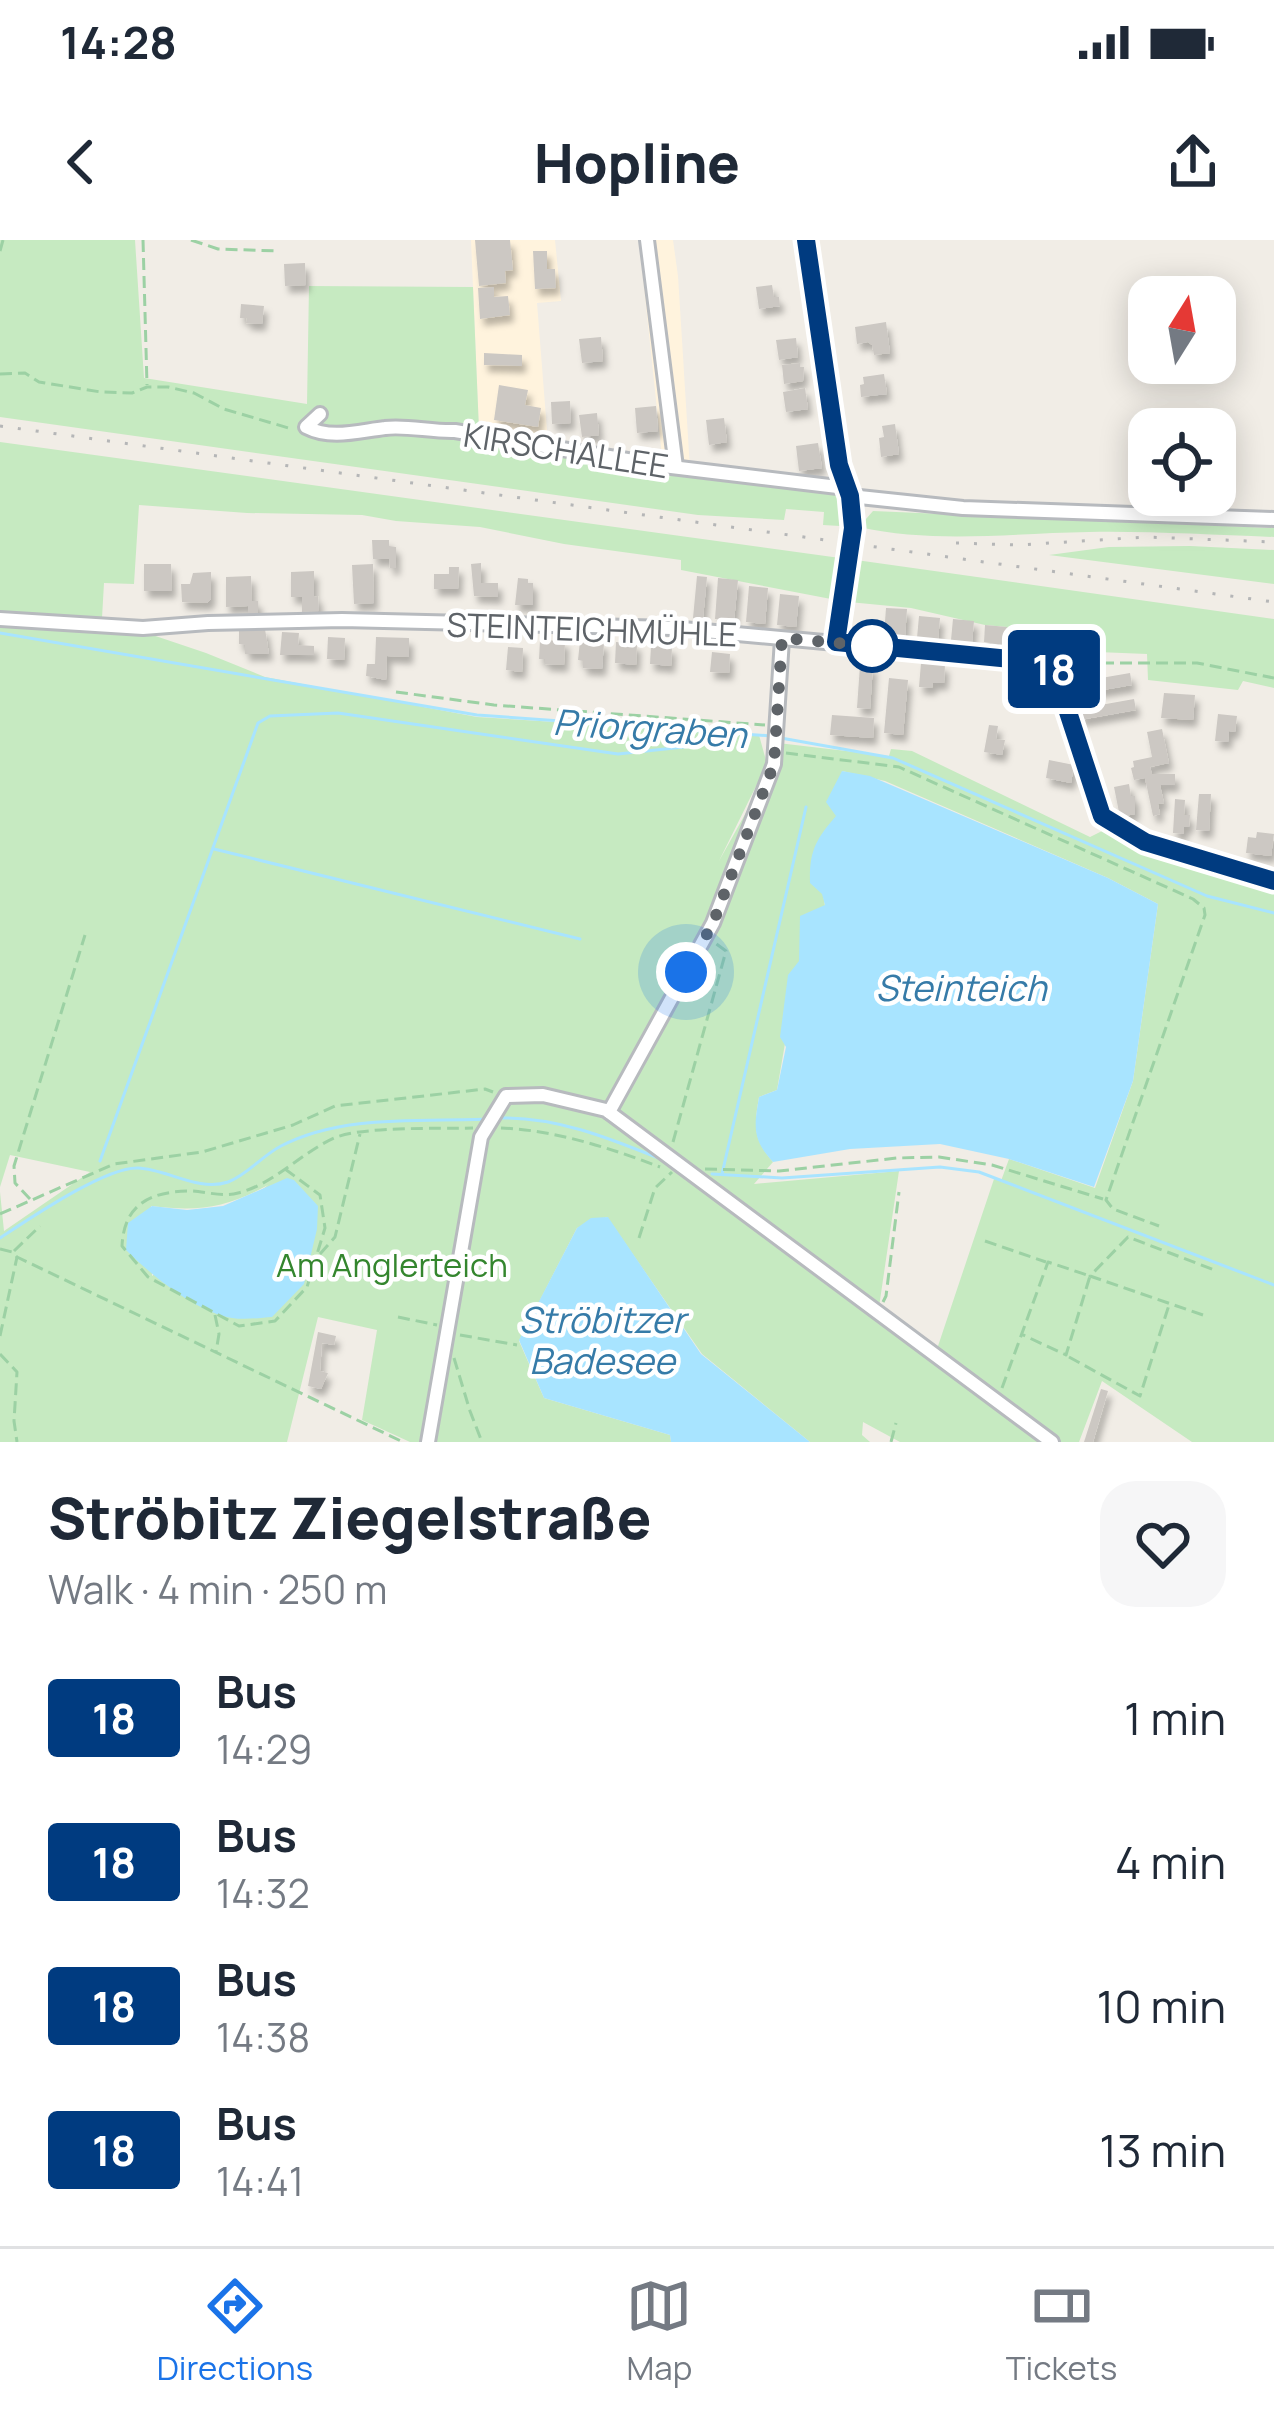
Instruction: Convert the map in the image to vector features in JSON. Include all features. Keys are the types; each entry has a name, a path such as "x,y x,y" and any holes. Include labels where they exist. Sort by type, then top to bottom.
{"street":[{"path":"646,240 676,467"},
{"path":"806,240 839,465 853,528 836,642"},
{"path":"306,427 320,413"},
{"name":"KIRSCHALLEE","path":"306,427 317,433 362,434 388,427 455,430 963,508 1274,519"},
{"name":"STEINTEICHMÜHLE","path":"0,619 143,628 342,620 672,628 1052,663"},
{"path":"609,1112 713,923 774,764 782,638"},
{"path":"1052,663 1102,816 1145,842 1274,881"},
{"path":"428,1442 482,1137 506,1096 543,1096 609,1112 1052,1442"}],"path":[{"path":"0,251 2,240"},
{"path":"142,240 147,387"},
{"path":"191,240 218,249 278,251"},
{"path":"0,374 26,373 39,382 101,392 168,387 291,429 306,427"},
{"path":"1052,663 1197,663 1274,678"},
{"path":"396,692 494,705 702,718 899,767 1193,898 1205,915 1106,1200"},
{"path":"31,1200 15,1183 14,1166 85,935"},
{"path":"669,1155 726,951 706,937"},
{"path":"0,1214 114,1164 202,1152 293,1125 335,1106 484,1089 506,1096"},
{"path":"285,1169 320,1195 326,1228 307,1287 275,1321 239,1326 148,1277 122,1246 127,1217 155,1197 189,1191 244,1192 340,1136 490,1122 560,1136 684,1172 778,1172 938,1157 992,1165 1106,1200 1113,1209 1160,1226"},
{"path":"317,1257 335,1237 362,1132"},
{"path":"640,1238 655,1188 684,1172"},
{"path":"878,1312 886,1296 899,1192"},
{"path":"0,1336 15,1254 40,1226"},
{"path":"1066,1355 1090,1276 1128,1237 1217,1271"},
{"path":"986,1241 1203,1315"},
{"path":"0,1249 403,1442"},
{"path":"997,1401 1048,1262"},
{"path":"1022,1334 1140,1396 1170,1304"},
{"path":"214,1313 219,1334 215,1352"},
{"path":"398,1317 517,1345"},
{"path":"447,1330 482,1442"},
{"path":"0,1354 17,1372 17,1442"},
{"path":"891,1442 896,1423"}],"shaded area":[{"path":"471,240 555,240 561,301 537,303 548,443 479,430"},
{"path":"639,240 673,240 690,469 663,466"}],"green space":[{"path":"0,240 135,240 144,378 307,404 309,286 473,287 479,430 835,491 840,526 823,525 824,512 786,509 784,520 698,515 0,417"},
{"name":"Am Anglerteich","path":"0,442 840,558 831,599 681,570 681,560 480,527 362,515 139,505 134,584 104,583 102,618 265,677 477,717 759,735 767,764 719,861 772,766 778,743 889,756 891,749 912,751 1090,837 1104,830 1274,890 1274,1442 1192,1442 1102,1381 1079,1442 1059,1442 938,1351 1047,1442 900,1442 863,1422 862,1435 870,1442 810,1442 702,1354 607,1217 577,1228 519,1341 544,1398 670,1435 671,1442 410,1442 362,1420 377,1330 318,1317 287,1442 0,1442 0,1192 4,1231 90,1172 10,1155 0,1187","holes":["842,771 885,781 1158,904 1133,1081 1095,1188 1009,1159 1001,1181 994,1179 937,1349 879,1307 899,1171 754,1184 773,1162 757,1132 759,1097 777,1090 799,962 825,906","268,1185 152,1276 151,1206 212,1206"]},
{"path":"873,511 1274,528 1274,537 1112,532 945,536 859,527"},
{"path":"1109,547 1274,550 1274,584 1049,555"},
{"path":"856,560 1274,619 1274,688 1243,681 1238,690 1148,680 1147,654 1073,651 1073,640 1054,638 1052,649 1006,645 1007,627 911,608 849,602"}],"water":[{"name":"Steinteich","path":"842,771 870,776 1158,904 1133,1081 1094,1187 1009,1159 940,1144 850,1149 773,1162 761,1146 756,1125 759,1097 777,1090 786,1047 780,1037 788,975 799,961 800,916 825,905 822,894 810,883 811,862 819,839 836,816 826,802"},
{"path":"287,1178 318,1206 317,1229 304,1284 272,1317 232,1318 204,1308 161,1281 126,1250 128,1223 152,1206 187,1210 223,1206"},
{"name":"Ströbitzer Badesee","path":"608,1217 701,1354 810,1442 671,1442 670,1435 544,1398 519,1340 577,1228 591,1218"}],"building":[{"path":"475,240 510,240 513,270 505,271 506,283 479,286"},
{"path":"533,251 547,251 547,269 555,269 556,288 535,289"},
{"path":"305,263 306,285 285,286 284,264"},
{"path":"772,285 780,306 759,309 756,287"},
{"path":"494,287 494,297 508,296 510,315 480,319 478,288"},
{"path":"241,304 264,306 262,324 240,318"},
{"path":"886,322 890,353 874,355 868,342 857,344 855,327"},
{"path":"601,337 603,361 582,363 579,339"},
{"path":"796,338 798,357 779,360 776,340"},
{"path":"484,353 522,355 522,366 484,365"},
{"path":"800,363 803,381 784,384 782,365"},
{"path":"884,374 887,394 861,397 863,377"},
{"path":"499,385 528,390 525,405 541,408 538,427 494,420"},
{"path":"805,388 808,409 786,412 783,392"},
{"path":"570,401 571,423 552,424 551,402"},
{"path":"656,406 658,431 637,433 635,408"},
{"path":"597,413 599,435 582,437 579,415"},
{"path":"724,418 727,442 709,445 706,420"},
{"path":"895,424 899,454 881,457 882,426"},
{"path":"818,443 822,468 799,471 796,446"},
{"path":"372,540 389,540 389,546 396,547 396,568 390,568 389,559 373,559"},
{"path":"481,563 481,583 498,583 498,597 474,596 471,564"},
{"path":"144,564 171,564 172,591 144,591"},
{"path":"373,564 374,603 354,604 352,565"},
{"path":"449,567 459,567 458,589 434,589 434,574 449,574"},
{"path":"314,571 319,611 302,612 302,597 291,597 291,572"},
{"path":"211,572 211,599 182,602 181,584 190,584 193,573"},
{"path":"251,576 258,614 248,614 248,606 226,607 226,577"},
{"path":"697,576 707,577 703,618 693,618"},
{"path":"518,578 533,583 533,605 515,605"},
{"path":"718,578 738,580 734,621 715,619"},
{"path":"749,586 768,588 765,624 746,622"},
{"path":"780,594 799,596 796,627 777,625"},
{"path":"886,608 907,609 905,637 884,635"},
{"path":"919,616 940,618 938,640 917,638"},
{"path":"953,619 974,621 972,642 951,640"},
{"path":"985,625 1007,627 1006,645 984,642"},
{"path":"239,629 265,629 269,654 245,654"},
{"path":"282,632 299,633 298,645 314,646 314,655 280,655"},
{"path":"328,637 345,638 344,660 327,659"},
{"path":"376,637 409,638 409,657 387,656 386,680 366,676 367,664 375,664"},
{"path":"540,640 565,641 564,665 539,659"},
{"path":"580,641 604,643 602,669 583,668 583,661 578,660"},
{"path":"616,642 637,644 636,665 615,663"},
{"path":"651,646 672,647 671,666 650,664"},
{"path":"508,647 523,648 522,672 506,670"},
{"path":"712,652 730,654 729,673 710,672"},
{"path":"921,663 945,665 944,683 919,687"},
{"path":"860,665 873,666 870,709 857,708"},
{"path":"1130,673 1132,685 1074,695 1072,683"},
{"path":"889,678 908,680 903,735 884,733"},
{"path":"1164,693 1195,695 1193,720 1161,718"},
{"path":"1134,699 1136,710 1080,720 1078,709"},
{"path":"1218,714 1237,716 1228,742 1215,741"},
{"path":"832,715 874,718 873,738 830,735"},
{"path":"989,725 998,726 996,739 1005,740 1002,755 984,752"},
{"path":"1162,729 1169,763 1150,767 1152,774 1175,774 1175,785 1160,785 1164,803 1158,804 1160,814 1153,816 1145,778 1134,780 1131,768 1133,761 1152,757 1147,732"},
{"path":"1049,760 1074,765 1071,783 1046,778"},
{"path":"1129,784 1135,814 1120,817 1114,787"},
{"path":"1199,794 1211,794 1209,831 1196,830"},
{"path":"1175,799 1185,800 1184,815 1190,815 1184,834 1173,833"},
{"path":"1257,832 1274,834 1271,856 1246,853 1248,837 1256,838"},
{"path":"318,1332 336,1336 334,1345 322,1343 320,1371 328,1373 321,1389 308,1386"},
{"path":"1101,1389 1108,1391 1093,1442 1084,1442"}],"waterway":[{"name":"Priorgraben","path":"0,633 477,715 771,736"},
{"path":"100,1161 258,723 270,716 338,713 618,754 684,747"},
{"name":"Priorgraben","path":"781,738 893,758 1207,896 1274,913"},
{"path":"722,1174 806,807"},
{"path":"214,849 580,939"},
{"path":"498,1118 561,1125 661,1159"},
{"path":"0,1238 68,1196 124,1170 149,1169 217,1184 235,1179 281,1146 330,1129 382,1122 488,1119"},
{"path":"712,1174 782,1178 940,1167 979,1172 1274,1285"}],"railway":[{"path":"0,426 1274,602"},
{"path":"956,543 1018,545 1147,537 1274,542"}],"bus line":[{"name":"18","path":"806,240 839,465 850,496 853,528 836,642 1052,663 1102,816 1145,842 1274,881"}],"route":[{"path":"686,972 713,923 774,764 782,638 872,646"}]}
